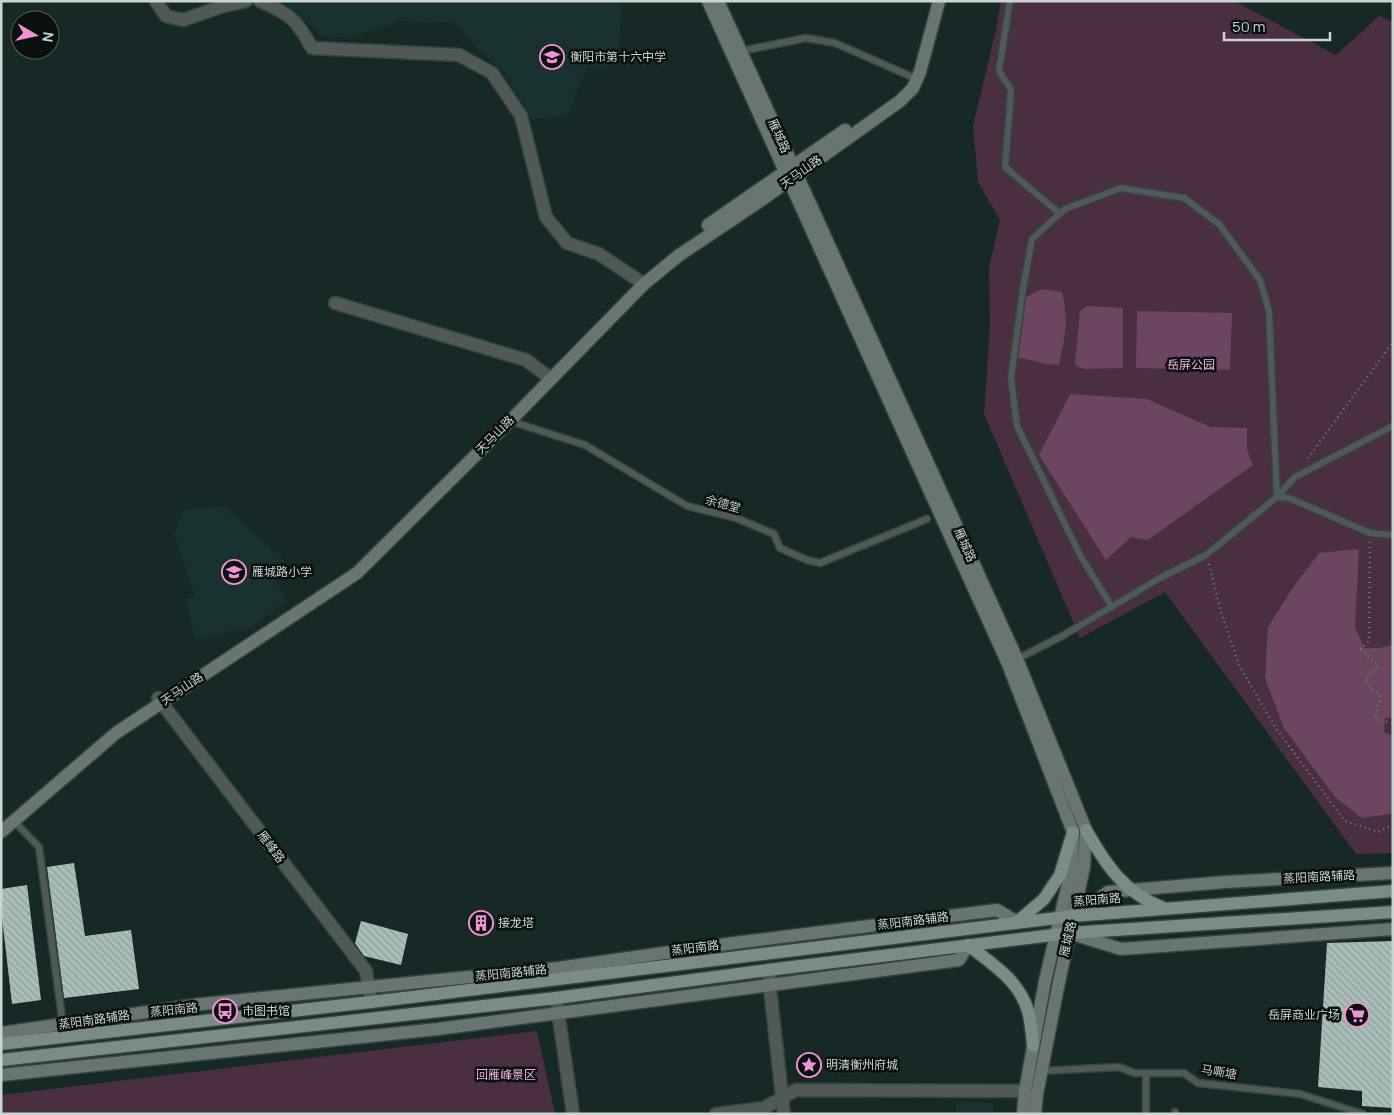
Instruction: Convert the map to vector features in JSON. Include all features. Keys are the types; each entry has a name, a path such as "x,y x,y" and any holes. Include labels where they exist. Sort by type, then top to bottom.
{"main road":[{"path":"1018,922 1044,898 1060,874 1080,831 1103,861 1131,890 1151,903 1166,908"},
{"name":"蒸阳南路","path":"1,1044 63,1030 371,1002 1060,917 1393,891"},
{"path":"1,1060 556,998 1069,933 1393,912"},
{"path":"968,946 1002,971 1018,990 1028,1011 1033,1046"}],"street":[{"path":"156,1 166,16 183,20 220,7 246,1"},
{"path":"260,1 285,12 302,29 312,48 459,56 492,73 522,116 546,217 566,243 599,254 641,281"},
{"name":"雁城路","path":"708,1 791,173 1017,659 1080,831 1084,867 1041,1071 1035,1114"},
{"name":"雁城路","path":"718,1 741,51 791,173 1080,831 1045,981 1025,1091 1023,1114"},
{"name":"天马山路","path":"1,832 8,822 159,700 353,568 641,281 678,256 894,97 910,76 930,1"},
{"name":"天马山路","path":"791,173 900,101 913,88 920,72 939,1"},
{"name":"天马山路","path":"159,700 357,573 510,421 641,281"},
{"path":"335,303 526,360 546,375"},
{"name":"雁峰路","path":"159,700 366,972 371,1002"},
{"name":"蒸阳南路辅路","path":"1073,916 1108,892 1225,882 1393,873"},
{"name":"蒸阳南路辅路","path":"1,1033 63,1030 202,1004 558,968 734,943 997,910 1018,922"},
{"path":"1069,933 1121,949 1393,929"},
{"path":"1,1075 428,1030 770,986 959,960 968,946"},
{"path":"768,970 784,1114"},
{"path":"556,998 574,1114"},
{"path":"716,1114 764,1108 796,1090 1025,1091"}],"lane":[{"path":"1010,1 998,71 1011,90 1005,167 1060,214"},
{"path":"741,51 806,38 835,42 910,76"},
{"path":"1112,606 1081,557 1017,426 1011,378 1032,239 1065,209 1121,188 1184,198 1219,224 1260,280 1269,311 1277,497"},
{"name":"余德堂","path":"510,421 585,445 687,506 736,518 774,534 780,548 807,560 820,563 927,519"},
{"path":"1017,659 1064,635 1160,578 1206,555 1277,497 1294,477 1393,426"},
{"path":"1277,497 1288,498 1370,533 1393,535"},
{"path":"8,822 39,847 63,1030"},
{"name":"马嘶塘","path":"1041,1071 1119,1067 1134,1073 1184,1073 1198,1083 1300,1094 1362,1114"},
{"path":"1146,1073 1146,1114"}],"path":[{"path":"1294,477 1393,342"},
{"path":"1370,533 1369,641 1361,649 1378,665 1364,680 1380,696 1375,718 1392,724"},
{"path":"1206,555 1221,612 1239,665 1275,727 1345,821 1378,832 1393,825"}],"shaded area":[{"name":"衡阳市第十六中学","path":"282,1 622,1 617,66 587,67 567,115 533,120 501,70 477,49 458,24 402,21 348,38 322,36"},
{"path":"1042,289 1062,292 1065,328 1059,365 1016,357 1024,298"},
{"path":"1087,306 1123,308 1123,368 1084,369 1075,365 1080,311"},
{"path":"1137,311 1232,313 1230,370 1136,368"},
{"path":"1070,394 1147,399 1210,427 1247,428 1247,450 1253,465 1148,540 1131,537 1106,560 1039,455"},
{"name":"雁城路小学","path":"225,507 280,555 289,568 275,576 286,602 252,627 195,639 186,599 195,597 174,533 184,509"},
{"path":"1359,549 1355,627 1364,648 1379,648 1393,645 1393,718 1385,718 1384,732 1393,736 1393,810 1390,814 1362,818 1335,797 1284,728 1265,678 1268,627 1292,589 1319,553"},
{"path":"956,1102 993,1103 993,1114 956,1114"}],"green space":[{"name":"岳屏公园","path":"1001,1 1234,1 1336,55 1379,16 1393,22 1393,853 1356,854 1165,592 1080,638 984,414 990,323 989,268 1000,220 978,182 973,126"},
{"name":"回雁峰景区","path":"537,1031 555,1114 1,1114 1,1095"}],"building":[{"path":"74,863 85,936 131,930 139,989 64,998 47,867"},
{"path":"27,885 41,1000 12,1004 1,909 1,889"},
{"name":"接龙塔","path":"481,915 488,917 490,924 488,931 481,933 474,931 472,924 474,917"},
{"path":"361,921 408,934 401,965 364,956 355,943"},
{"name":"岳屏商业广场","path":"1393,941 1393,1108 1362,1106 1362,1091 1318,1087 1327,943"}],"place":[{"name":"衡阳市第十六中学","path":"552,57"},
{"name":"雁城路小学","path":"234,572"},
{"name":"接龙塔","path":"481,923"},
{"name":"市图书馆","path":"225,1011"},
{"name":"岳屏商业广场","path":"1357,1015"},
{"name":"明清衡州府城","path":"809,1065"}]}
